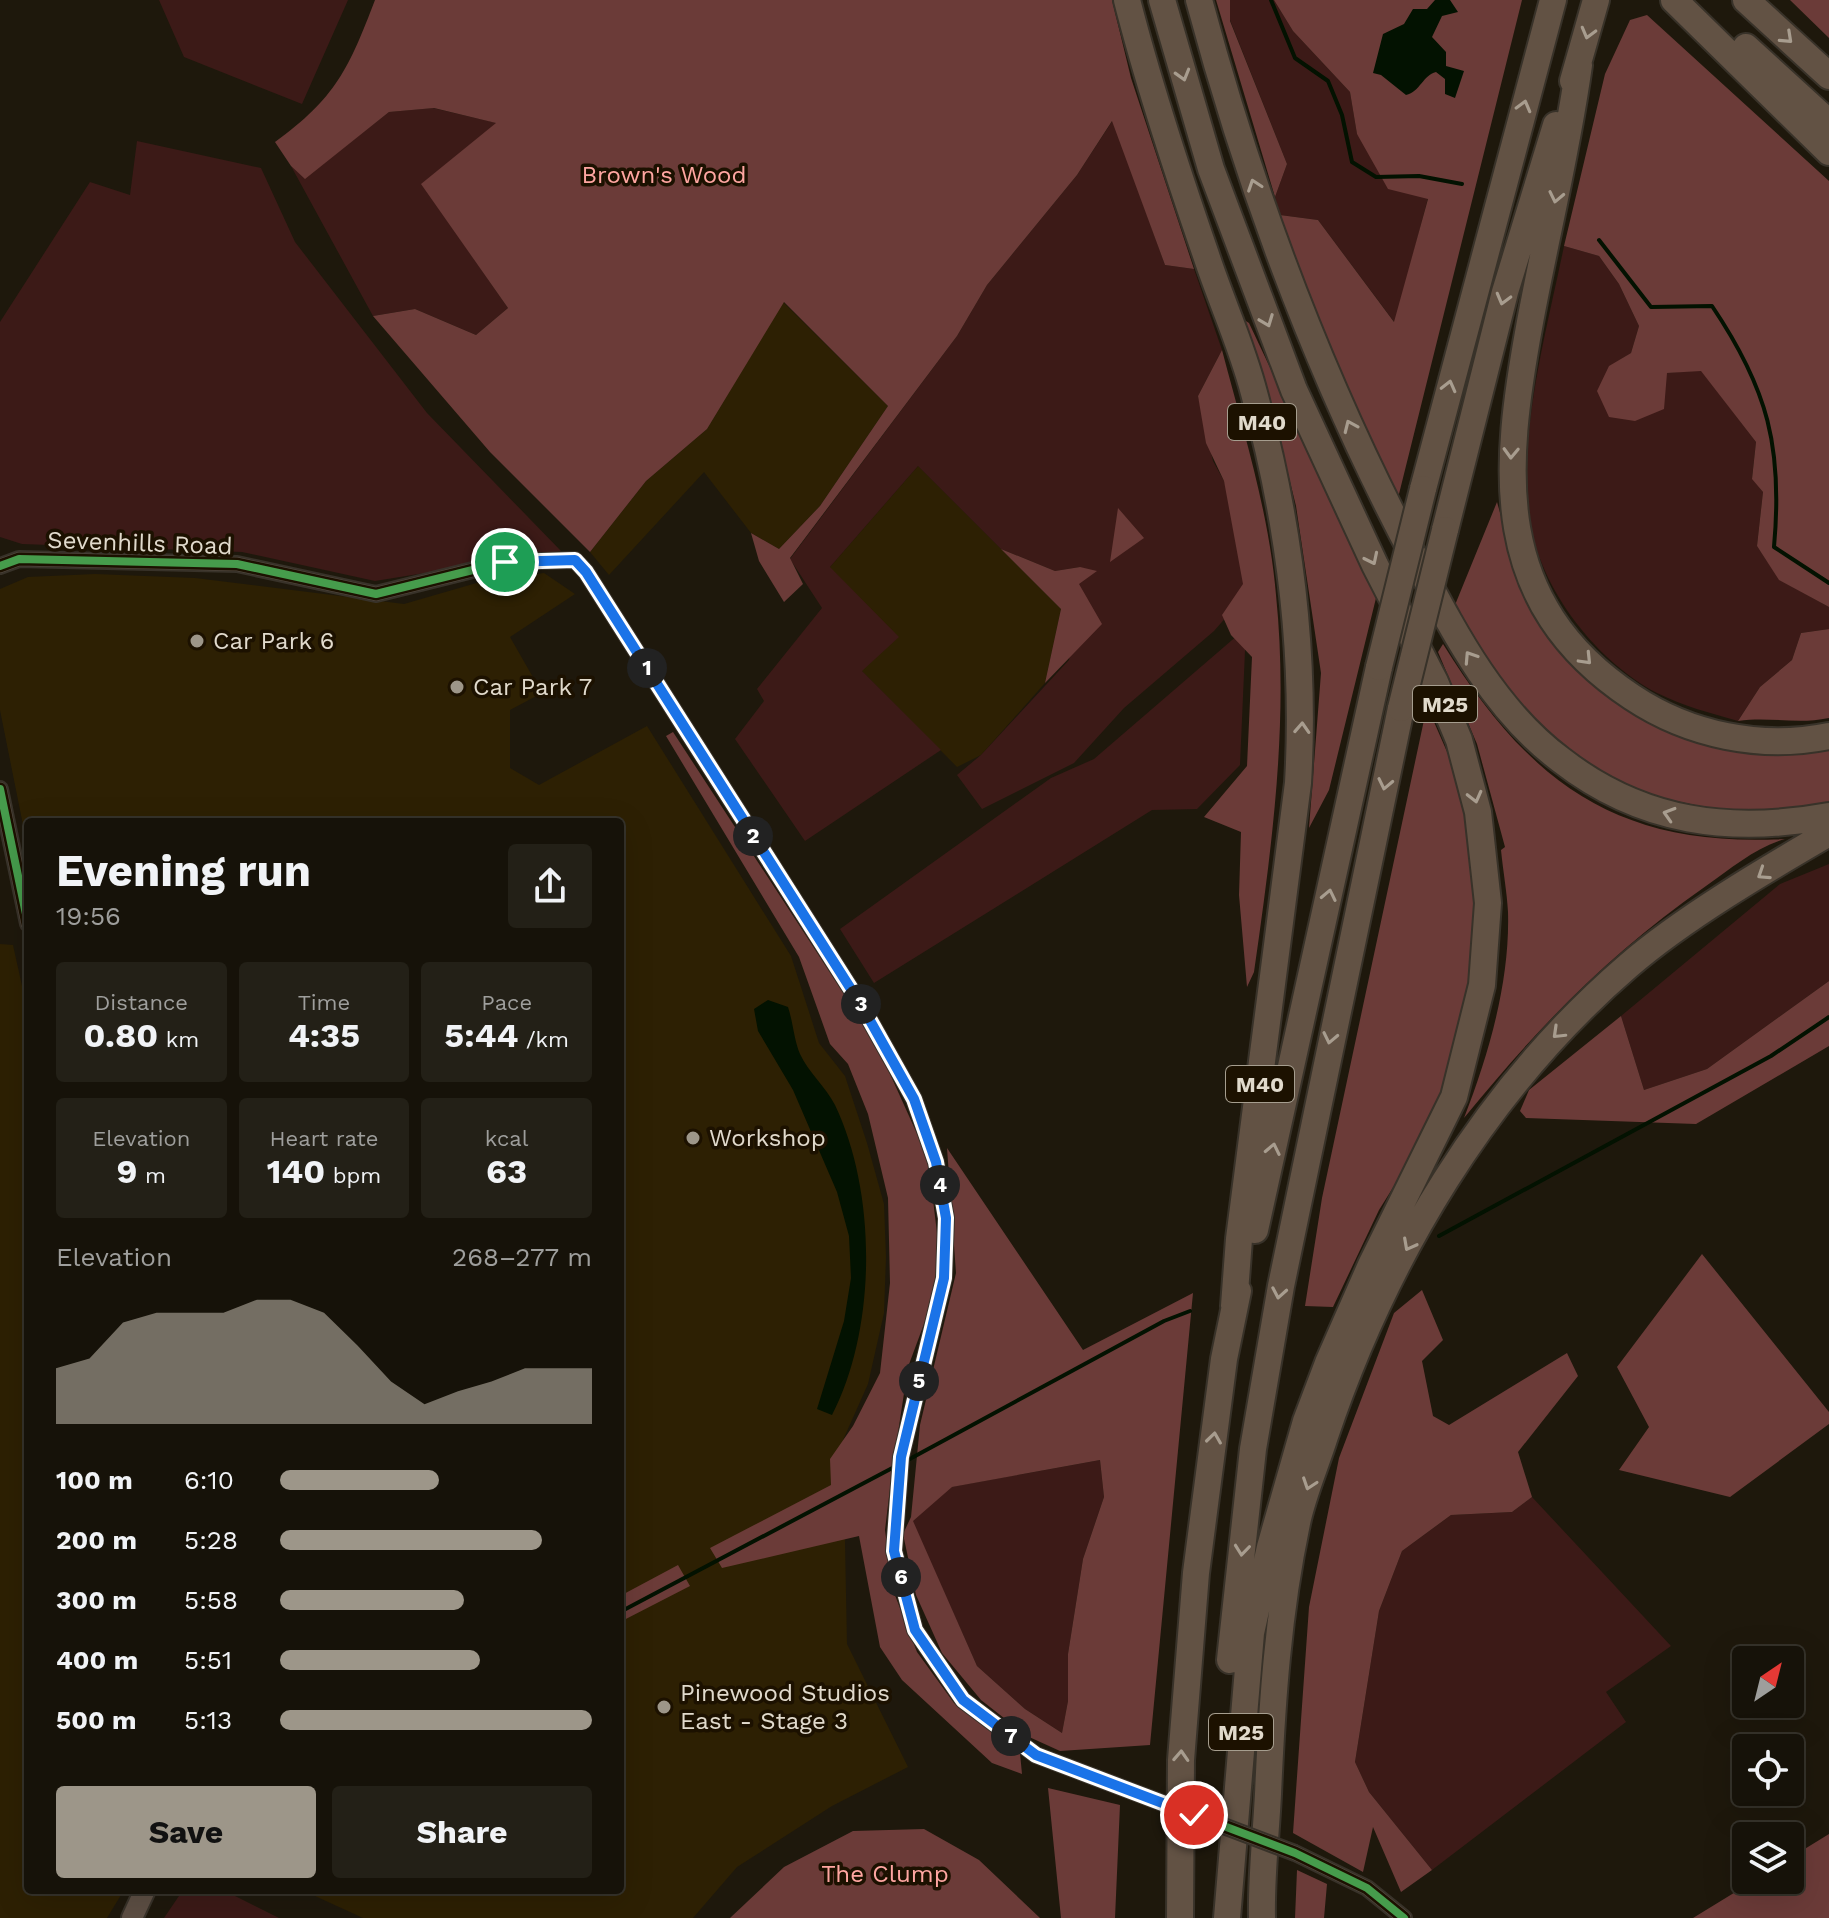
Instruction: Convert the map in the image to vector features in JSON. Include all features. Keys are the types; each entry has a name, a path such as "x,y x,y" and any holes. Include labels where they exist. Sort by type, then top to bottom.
{"highway":[{"name":"M40","path":"1127,0 1165,131 1253,389 1283,516 1299,624 1302,715 1298,783 1239,1239 1234,1306"},
{"name":"M25","path":"1162,0 1211,169 1294,390 1369,552 1435,682 1459,740 1478,812 1486,865 1487,936 1482,985 1454,1097 1371,1265 1328,1363 1306,1421 1270,1547 1251,1633 1227,1918"},
{"name":"M25","path":"1199,0 1244,155 1321,362 1398,527 1448,620 1497,695 1560,760 1600,786 1657,811 1695,821 1752,827 1829,816"},
{"name":"M25","path":"1180,1918 1181,1760 1189,1641 1234,1306 1261,1206 1379,667 1553,0"},
{"name":"M25","path":"1227,1918 1226,1706 1253,1449 1311,1126 1401,708 1505,292 1553,133 1579,65 1596,0"},
{"path":"1674,0 1829,152"},
{"path":"1695,0 1829,123"},
{"path":"1746,0 1829,76"},
{"path":"1579,65 1512,429 1512,502 1525,564 1549,612 1579,652 1605,678 1641,703 1692,727 1726,736 1782,742 1829,736"},
{"name":"M25","path":"1262,1918 1275,1653 1297,1520 1345,1379 1404,1256 1486,1116 1548,1042 1630,964 1829,833"},
{"name":"M25","path":"1243,1918 1255,1673 1270,1547"}],"street":[{"name":"Sevenhills Road","path":"0,566 19,559 237,564 376,594 505,562 575,560 586,572 863,1008 914,1099 936,1162 946,1218 944,1263 898,1472 894,1551 915,1630 963,1700 1036,1755 1295,1853 1367,1888 1404,1918"},
{"path":"0,789 24,905"},
{"path":"132,1918 143,1894"}],"shaded area":[{"path":"159,0 348,0 302,104 184,57"},
{"path":"1230,0 1274,0 1293,31 1350,92 1357,134 1428,198 1395,323 1318,220 1280,215 1275,197 1287,164 1230,20"},
{"path":"1435,0 1450,0 1458,12 1442,16 1432,37 1446,52 1446,66 1464,71 1455,98 1445,94 1445,79 1436,72 1406,95 1381,75 1373,73 1383,34 1404,24 1413,9 1427,9"},
{"path":"433,108 497,123 422,184 508,308 476,335 415,309 373,316 291,166 305,178 389,112"},
{"path":"1113,120 1165,265 1194,269 1222,350 1198,396 1213,461 1224,481 1255,584 1214,631 1124,708 1074,763 982,809 957,775 981,755 1069,660 1080,567 1055,571 1001,549 918,466 830,567 899,637 862,671 941,750 805,841 735,739 764,701 757,689 822,608 790,559 957,336 987,285 1077,175"},
{"path":"137,141 261,168 295,242 427,413 561,551 375,581 242,552 22,544 0,537 0,322 90,182 130,195"},
{"path":"1564,246 1599,256 1619,284 1639,326 1631,353 1610,366 1667,373 1701,370 1756,442 1752,478 1763,492 1757,546 1780,580 1829,607 1829,629 1801,633 1792,660 1760,687 1738,721 1657,693 1611,660 1590,640 1555,591 1533,538 1527,478 1531,411"},
{"path":"783,302 888,406 820,506 779,549 751,533 704,472 609,575 590,552 646,481 707,429"},
{"path":"918,466 1061,609 1045,683 981,755 957,767 862,671 830,567"},
{"path":"544,573 575,594 510,637 542,693 510,710 510,768 539,785 647,726 791,956 819,1043 845,1076 884,1204 884,1313 868,1384 843,1440 847,1644 908,1767 832,1806 737,1867 693,1918 363,1918 311,1894 624,1894 624,818 24,818 24,830 0,710 0,589 28,577 95,574 195,578 404,604 480,582"},
{"path":"1246,628 1240,765 1197,809 1152,810 874,983 840,929 1051,778 1094,759"},
{"path":"1829,864 1829,981 1707,1069 1644,1090 1621,1016 1780,884"},
{"path":"0,944 13,945 24,995 24,1894 122,1894 107,1918 0,1918"},
{"path":"768,1000 788,1007 800,1054 835,1105 859,1178 866,1260 864,1302 847,1380 832,1415 817,1409 844,1321 851,1278 849,1236 837,1192 793,1090 758,1031 754,1009"},
{"path":"1100,1460 1104,1497 1083,1559 1068,1654 1068,1701 1062,1733 1025,1709 977,1666 912,1521 951,1487"},
{"path":"1532,1497 1671,1646 1606,1692 1626,1722 1432,1870 1369,1792 1355,1762 1379,1611 1402,1551 1451,1515 1512,1512"},
{"path":"180,1894 231,1894 279,1918 164,1918"}],"green space":[{"name":"Brown's Wood","path":"375,0 1112,0 1131,78 1194,269 1165,265 1112,121 1077,175 987,285 957,336 790,558 803,584 784,602 759,561 751,533 779,549 820,506 888,406 784,302 707,429 646,481 590,552 490,452 373,316 415,309 476,335 508,308 421,184 496,123 434,108 389,112 305,179 291,166 275,142 327,96 357,45"},
{"path":"1216,0 1230,0 1230,21 1287,164 1275,197"},
{"path":"1274,0 1522,0 1397,502 1337,370 1280,215 1318,220 1394,322 1428,199 1388,189 1357,134 1350,92 1293,31"},
{"path":"1790,0 1829,0 1829,38"},
{"path":"1647,15 1829,181 1829,607 1779,580 1757,546 1763,492 1752,479 1756,442 1701,371 1667,373 1664,409 1635,421 1609,417 1597,391 1609,366 1631,353 1639,326 1619,284 1599,256 1564,246 1605,74 1630,20"},
{"path":"1238,316 1249,323 1377,594 1329,790 1309,828 1321,673 1296,506 1278,433"},
{"path":"1222,350 1268,533 1280,642 1277,784 1254,972 1247,987 1239,895 1241,832 1204,817 1247,766 1252,657 1231,635 1222,615 1243,584 1224,481 1206,443 1198,396"},
{"path":"1497,502 1517,573 1616,699 1829,745 1829,804 1743,815 1647,795 1585,766 1501,685 1455,605"},
{"path":"1118,508 1144,538 1110,562"},
{"path":"1001,549 1055,571 1080,567 1097,571 1079,584 1102,624 1045,683 1061,609"},
{"path":"1829,629 1829,718 1738,721 1760,687 1792,660 1801,633"},
{"path":"1443,644 1475,693 1509,734 1545,769 1583,797 1626,818 1673,832 1726,839 1785,839 1735,866 1638,938 1548,1022 1464,1118 1482,1069 1502,991 1508,912 1501,850 1505,847 1477,744 1438,652"},
{"path":"1427,706 1455,770 1465,811 1478,932 1464,1032 1429,1130 1379,1210 1333,1307 1305,1306 1322,1198"},
{"path":"673,732 876,1043 928,1158 937,1233 938,1286 908,1367 892,1472 885,1530 893,1590 917,1652 954,1703 1020,1753 1022,1774 992,1763 902,1680 880,1647 859,1536 722,1568 710,1548 831,1485 830,1459 853,1426 880,1373 890,1283 888,1198 868,1114 848,1064 830,1044 799,957 666,736"},
{"path":"1829,981 1829,1046 1696,1124 1526,1118 1520,1111 1529,1090 1621,1016 1644,1090 1707,1069"},
{"path":"947,1148 1083,1350 1193,1293 1150,1745 1060,1751 1027,1736 981,1700 942,1653 916,1595 903,1534 911,1517 920,1425 956,1273","holes":["1100,1460 1104,1497 1083,1559 1068,1654 1068,1701 1062,1733 1025,1709 977,1666 913,1521 952,1487"]},
{"path":"1702,1254 1829,1412 1829,1424 1730,1497 1619,1470 1649,1427 1617,1367"},
{"path":"1422,1290 1443,1340 1422,1361 1433,1416 1449,1425 1567,1353 1578,1376 1518,1452 1532,1497 1512,1512 1451,1515 1402,1551 1379,1611 1355,1762 1369,1792 1432,1870 1401,1892 1373,1827 1363,1872 1293,1833 1309,1607 1339,1458 1394,1313"},
{"path":"678,1565 690,1586 624,1620 624,1594"},
{"path":"1048,1788 1120,1805 1115,1918 1061,1918"},
{"name":"The Clump","path":"924,1829 979,1860 1040,1918 730,1918 784,1867 853,1831"},
{"path":"1829,1834 1829,1918 1693,1918 1732,1894 1804,1894 1804,1849"},
{"path":"1297,1870 1327,1884 1324,1918 1295,1918"}],"waterway":[{"path":"1271,0 1295,58 1328,81 1342,115 1352,162 1376,177 1419,176 1462,184"},
{"path":"1599,240 1651,307 1712,306 1747,365 1767,420 1776,479 1774,547 1829,583"},
{"path":"1439,1236 1771,1056 1829,1017"},
{"path":"906,1461 1164,1321 1190,1311"},
{"path":"624,1610 898,1465"}],"cycle path":[{"path":"0,566 19,559 237,564 376,594 505,562 575,560 586,572 863,1008 914,1099 936,1162 946,1218 944,1278 901,1457 894,1551 915,1630 963,1700 1036,1755 1295,1853 1367,1888 1404,1918"},
{"path":"0,789 24,905"}],"place":[{"name":"Car Park 6","path":"197,641"},
{"name":"Car Park 7","path":"457,687"},
{"name":"Workshop","path":"693,1138"},
{"name":"Pinewood Studios East - Stage 3","path":"664,1707"}],"route":[{"path":"505,562 575,560 586,572 863,1008 914,1099 936,1162 946,1218 944,1278 898,1472 894,1551 915,1630 963,1700 1036,1755 1194,1815"}]}
